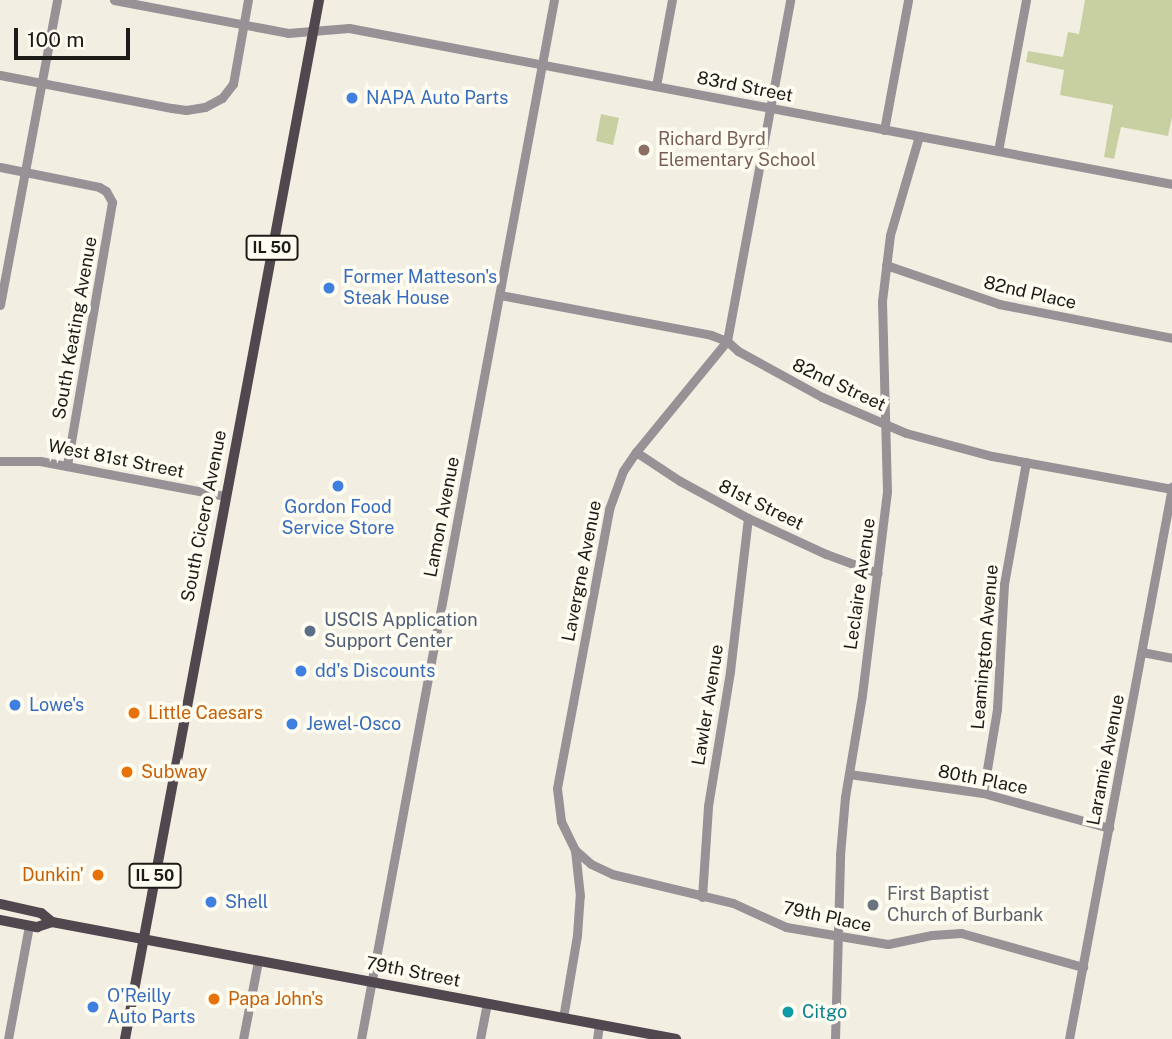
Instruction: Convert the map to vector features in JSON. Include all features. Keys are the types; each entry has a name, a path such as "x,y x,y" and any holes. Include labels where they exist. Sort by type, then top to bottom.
{"main road":[{"name":"South Cicero Avenue","path":"125,1039 318,0"},
{"path":"0,904 41,913 52,922"},
{"path":"0,920 37,927 52,922"},
{"name":"79th Street","path":"52,922 676,1039"}],"street":[{"path":"0,305 57,0"},
{"name":"83rd Street","path":"114,0 296,34 349,28 1172,184"},
{"path":"0,75 186,110 214,103 230,92 233,84 248,0"},
{"name":"Lamon Avenue","path":"361,1039 554,0"},
{"path":"656,86 672,0"},
{"name":"Lavergne Avenue","path":"563,1018 580,916 575,850 561,821 558,788 609,509 623,471 636,452 727,341 790,0"},
{"path":"884,130 908,0"},
{"path":"998,151 1026,0"},
{"name":"Leclaire Avenue","path":"835,1039 840,855 887,492 882,301 890,235 919,136"},
{"path":"0,167 24,172"},
{"name":"South Keating Avenue","path":"24,172 89,184 111,196 111,219 66,466"},
{"name":"82nd Place","path":"886,265 999,304 1172,338"},
{"name":"82nd Street","path":"500,295 711,335 727,341 738,351 811,391 887,425 945,444 1026,462 1172,488"},
{"name":"81st Street","path":"636,452 680,481 748,518 826,554 878,573"},
{"name":"West 81st Street","path":"0,461 26,459 226,496"},
{"name":"Leamington Avenue","path":"983,793 997,709 1004,584 1026,462"},
{"name":"Laramie Avenue","path":"1069,1039 1172,488"},
{"name":"Lawler Avenue","path":"702,897 708,806 730,671 748,518"},
{"path":"1142,652 1172,658"},
{"name":"80th Place","path":"849,774 983,793 1109,828"},
{"name":"79th Place","path":"575,850 592,864 611,874 740,906 786,927 888,944 932,935 961,933 1083,967"},
{"path":"8,1039 29,926"},
{"path":"243,1039 258,961"},
{"path":"480,1039 486,1004"},
{"path":"597,1039 600,1025"}],"green space":[{"path":"1085,0 1172,0 1172,117 1168,136 1121,127 1114,159 1104,157 1113,105 1060,95 1064,70 1026,62 1028,51 1063,57 1068,32 1079,34"},
{"path":"601,114 619,118 613,145 596,141"}],"place":[{"name":"NAPA Auto Parts","path":"352,98"},
{"name":"Richard Byrd Elementary School","path":"644,150"},
{"name":"Former Matteson's Steak House","path":"329,288"},
{"name":"Gordon Food Service Store","path":"338,486"},
{"name":"USCIS Application Support Center","path":"310,631"},
{"name":"dd's Discounts","path":"301,671"},
{"name":"Lowe's","path":"15,705"},
{"name":"Little Caesars","path":"134,713"},
{"name":"Jewel-Osco","path":"292,724"},
{"name":"Subway","path":"127,772"},
{"name":"Dunkin'","path":"98,875"},
{"name":"Shell","path":"211,902"},
{"name":"First Baptist Church of Burbank","path":"873,905"},
{"name":"Papa John's","path":"214,999"},
{"name":"O'Reilly Auto Parts","path":"93,1007"},
{"name":"Citgo","path":"788,1012"}]}
